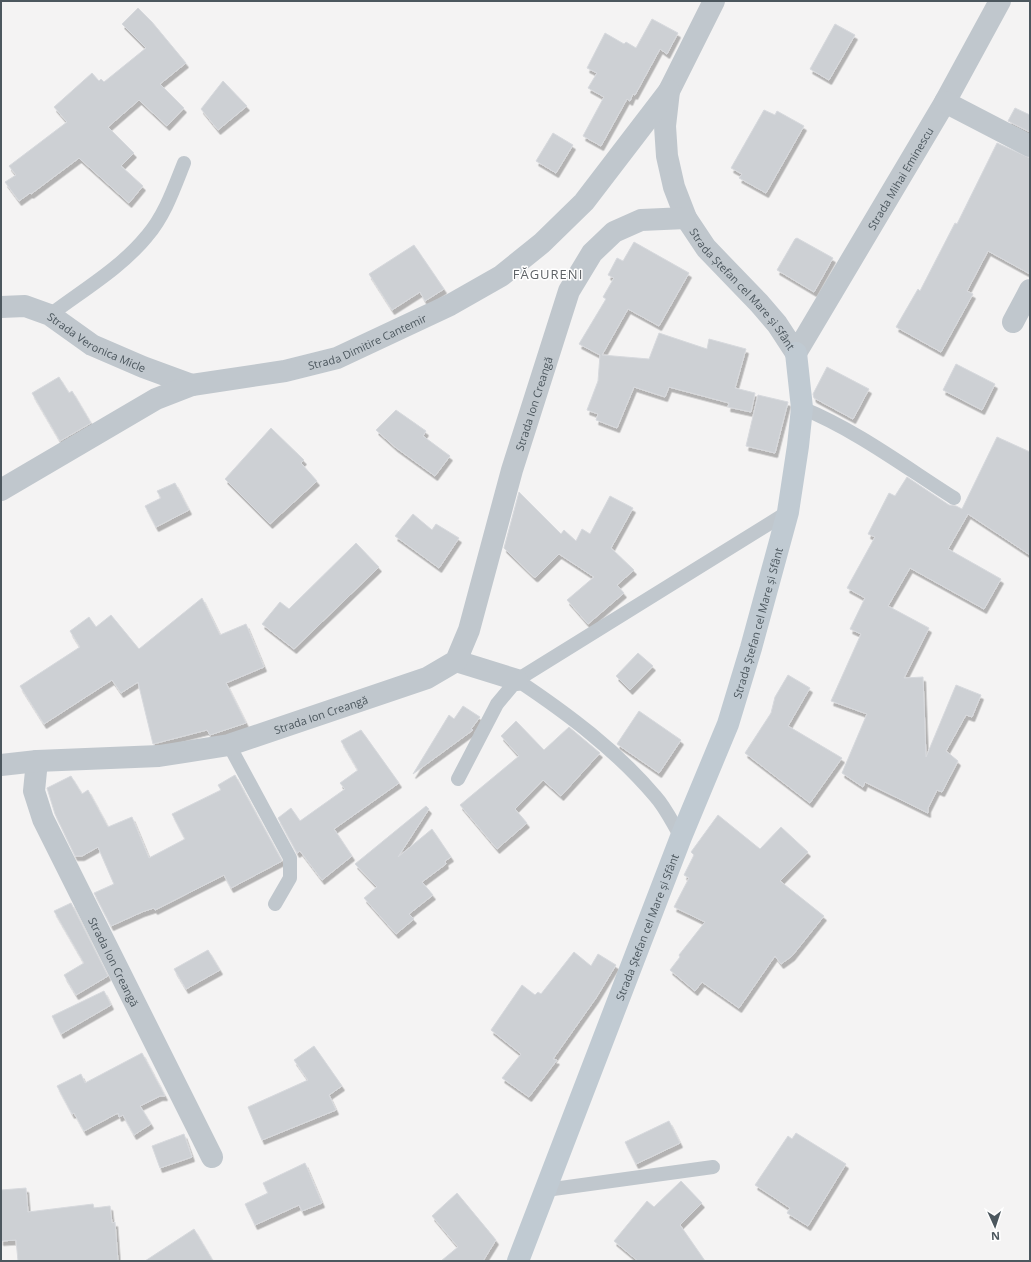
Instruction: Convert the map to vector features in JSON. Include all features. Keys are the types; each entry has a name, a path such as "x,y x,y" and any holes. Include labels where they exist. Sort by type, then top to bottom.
{"street":[{"name":"Strada Ștefan cel Mare și Sfânt","path":"518,1261 681,837 728,724 751,648 788,512 802,408 796,353 777,324 764,308 706,248 686,218 674,187 667,156 664,126 668,91 714,1"},
{"name":"Strada Mihai Eminescu","path":"796,353 945,102 1000,1"},
{"name":"Strada Dimitire Cantemir","path":"1,490 156,399 192,385 285,371 336,358 450,305 501,276 542,243 584,202 668,91"},
{"path":"945,102 1030,146"},
{"name":"Strada Ion Creangă","path":"1,765 159,756 230,745 427,678 456,661 468,630 512,470 569,290 592,253 614,232 641,220 686,218"},
{"path":"1013,322 1030,290"},
{"name":"Strada Veronica Micle","path":"1,307 24,306 50,315 92,345 143,367 192,385"},
{"path":"456,661 518,680"},
{"name":"Strada Ion Creangă","path":"37,762 34,791 44,819 212,1157"}],"lane":[{"path":"50,315 115,268 148,236 167,204 184,163"},
{"path":"802,408 823,416 954,498"},
{"path":"458,779 497,704 518,680 788,512"},
{"path":"518,680 568,714 613,752 656,797 681,837"},
{"path":"230,745 290,858 290,878 275,904"},
{"path":"546,1190 713,1167"}],"building":[{"path":"138,8 152,22 186,63 160,84 184,108 167,126 139,100 108,127 134,153 121,166 143,186 129,203 79,158 31,194 30,193 19,201 5,182 16,175 9,166 67,122 54,107 92,73 99,81 101,79 104,82 146,48 122,24"},
{"path":"652,19 678,33 667,54 660,49 635,95 633,94 630,101 627,99 601,146 583,136 604,97 588,88 597,73 587,68 605,33 624,44 626,42 636,48"},
{"path":"835,24 855,35 829,80 810,69"},
{"path":"223,81 247,106 218,130 201,109"},
{"path":"1015,108 1030,115 1030,132 1008,121"},
{"path":"764,110 775,115 777,111 804,126 766,193 739,178 742,174 731,168"},
{"path":"553,133 573,145 556,173 536,161"},
{"path":"997,143 1030,158 1030,274 988,251 967,291 973,294 941,352 896,327 918,289 920,291 955,223 957,224"},
{"path":"797,238 833,258 814,292 777,270"},
{"path":"634,242 689,273 659,326 628,309 602,355 649,359 659,333 707,349 709,339 746,349 735,388 755,393 751,412 728,407 729,403 669,387 665,397 634,387 617,428 596,420 598,414 587,410 598,381 600,355 579,344 606,299 603,297 614,278 608,275 617,258 623,261"},
{"path":"414,245 444,289 425,301 420,292 392,310 369,274"},
{"path":"956,364 995,384 982,410 943,390"},
{"path":"827,367 869,389 853,419 814,398 813,394"},
{"path":"59,377 69,393 72,391 91,423 60,441 32,393"},
{"path":"758,395 788,402 775,453 746,446"},
{"path":"396,410 426,431 423,436 450,456 435,476 395,447 376,430"},
{"path":"271,428 304,460 301,463 317,481 270,524 225,479"},
{"path":"997,437 1030,452 1030,555 968,514 948,549 1001,579 984,609 910,568 888,606 929,628 904,678 923,677 926,757 956,685 981,695 972,717 966,715 946,751 958,761 942,792 937,790 928,808 928,813 865,782 863,787 842,773 867,714 831,701 861,634 850,629 865,598 847,588 875,537 868,534 889,493 895,496 907,477 949,505 962,509"},
{"path":"175,483 189,510 156,527 145,506 161,498 157,491"},
{"path":"519,492 561,534 564,530 576,541 582,529 590,534 610,496 633,508 611,548 634,570 617,585 624,593 588,624 567,600 594,577 559,554 536,577 534,577 504,548"},
{"path":"413,514 432,530 436,524 459,538 439,568 395,536"},
{"path":"356,543 379,567 294,649 262,624 280,602 289,609"},
{"path":"202,598 220,635 246,624 264,667 226,683 246,723 210,735 207,730 153,744 138,682 121,693 112,680 44,724 20,686 80,647 70,631 89,617 96,627 111,615 139,649"},
{"path":"638,653 653,666 630,690 616,676"},
{"path":"788,675 810,688 788,726 842,758 810,803 745,753 771,713 775,697"},
{"path":"463,706 480,717 471,729 473,730 413,774 449,715 454,719"},
{"path":"639,711 681,740 659,773 617,744"},
{"path":"516,721 544,750 569,727 600,753 561,796 543,780 515,809 527,823 497,849 460,805 519,756 501,736"},
{"path":"361,730 399,783 334,829 352,856 322,880 300,851 297,853 278,818 291,808 300,821 345,789 340,783 358,770 341,741"},
{"path":"235,775 282,861 231,888 224,875 155,910 154,908 142,912 111,926 94,893 114,884 98,847 82,856 75,856 55,814 47,788 71,776 82,794 88,790 108,827 132,817 149,858 185,839 172,814 221,790 218,785"},
{"path":"426,806 429,809 398,857 432,829 451,857 445,861 446,864 422,882 433,895 409,914 414,919 396,934 364,898 377,887 355,864"},
{"path":"718,815 760,849 781,827 808,852 780,881 824,916 792,956 781,964 775,956 739,1008 702,982 695,991 670,970 680,957 679,955 705,922 674,907 689,878 684,875 694,855 691,852"},
{"path":"71,903 108,976 76,995 64,975 84,963 54,911"},
{"path":"208,950 220,970 186,989 174,969"},
{"path":"574,952 591,966 598,954 616,965 596,998 553,1059 557,1060 529,1097 502,1078 521,1054 491,1030 522,985 535,995 538,992 541,994"},
{"path":"104,991 111,1005 61,1034 52,1016"},
{"path":"314,1046 342,1086 329,1095 336,1110 262,1140 248,1107 308,1080 294,1060"},
{"path":"142,1053 165,1096 160,1096 140,1106 151,1124 134,1135 123,1115 119,1117 118,1113 84,1131 74,1113 72,1114 57,1086 81,1074 85,1083"},
{"path":"669,1121 680,1143 636,1164 625,1142"},
{"path":"796,1133 846,1164 808,1226 787,1213 790,1208 755,1185 788,1136 792,1139"},
{"path":"184,1134 192,1157 160,1168 152,1146"},
{"path":"305,1163 322,1203 302,1211 299,1205 255,1225 245,1204 268,1193 263,1183"},
{"path":"681,1181 702,1203 680,1225 705,1261 638,1261 614,1241 647,1201 654,1207"},
{"path":"26,1188 28,1212 93,1204 94,1208 110,1206 112,1223 115,1222 118,1261 18,1261 16,1240 1,1241 1,1190"},
{"path":"457,1193 496,1240 483,1261 441,1261 458,1247 432,1216"},
{"path":"194,1229 213,1261 145,1261"}],"district":[{"name":"FĂGURENI","path":"548,274"}]}
